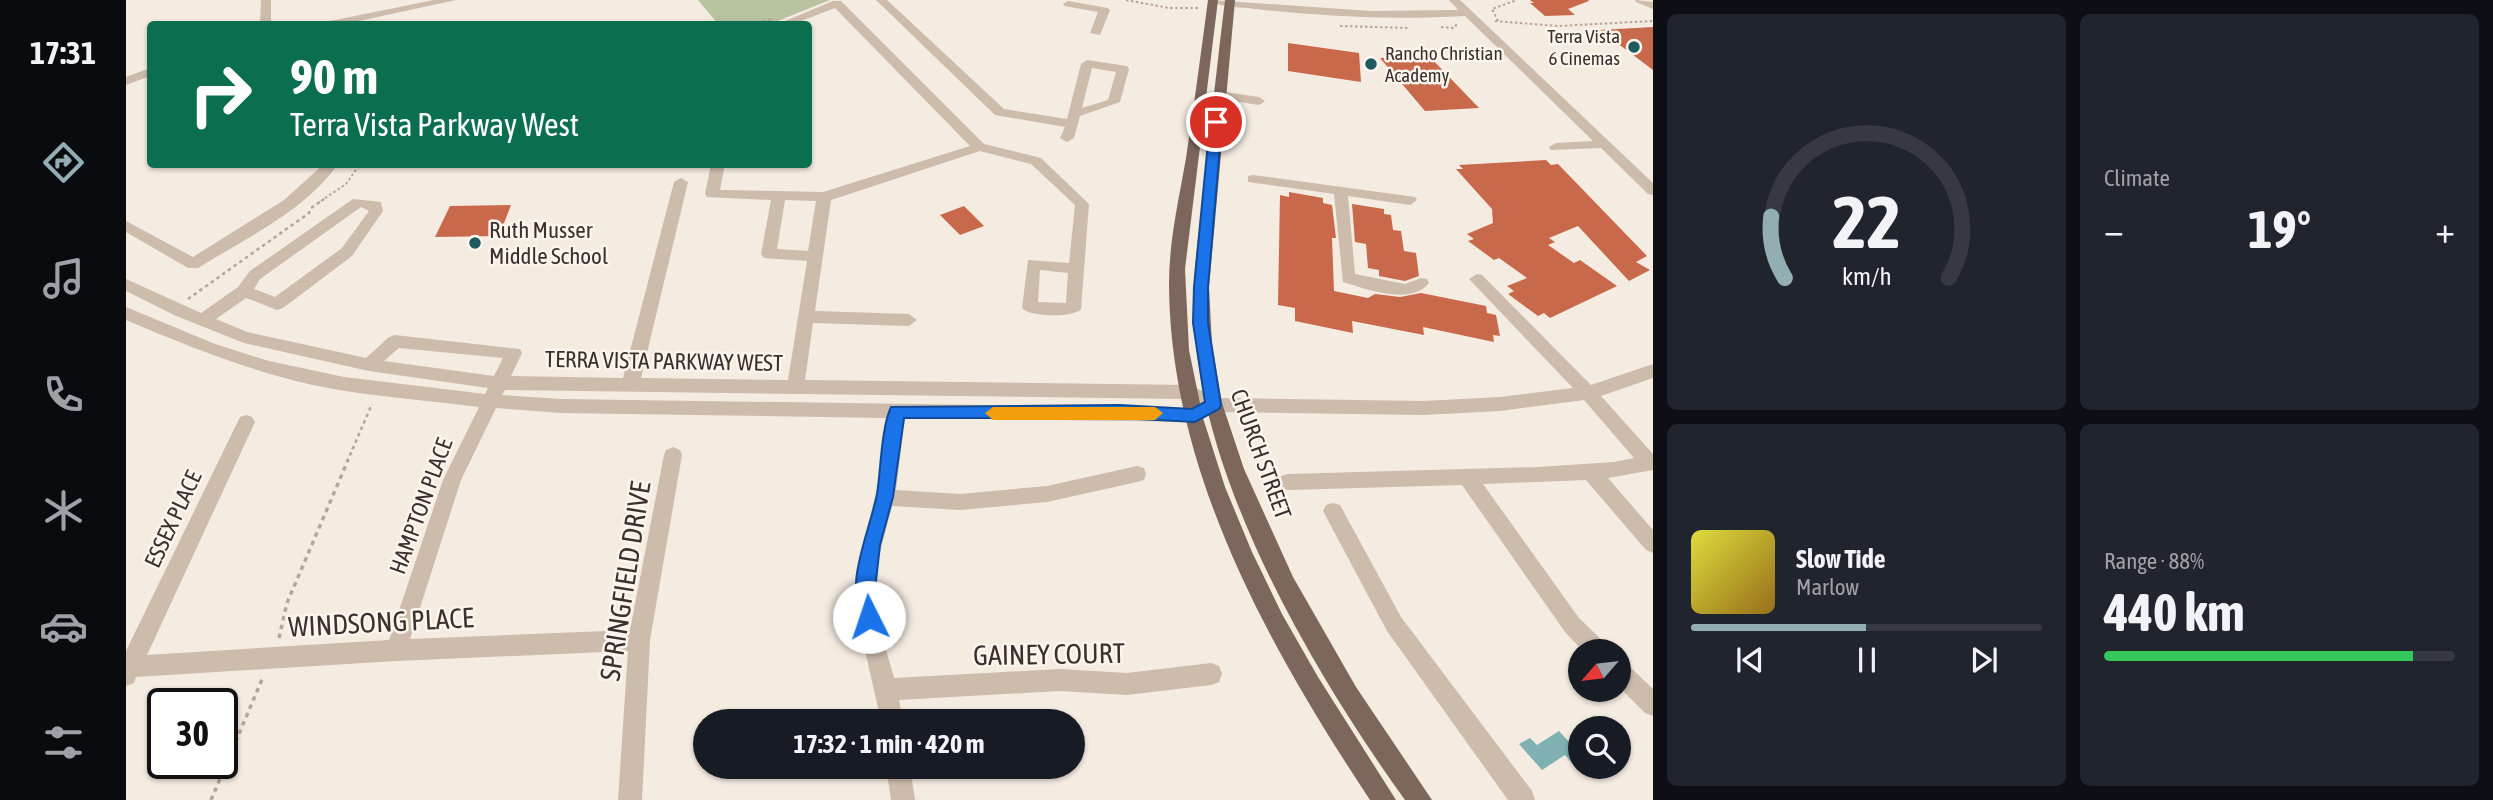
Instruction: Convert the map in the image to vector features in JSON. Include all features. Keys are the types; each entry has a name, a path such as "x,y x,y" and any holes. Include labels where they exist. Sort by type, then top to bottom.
{"main road":[{"name":"CHURCH STREET","path":"1217,2 1219,95 1201,287 1204,410 1201,446 1229,519 1282,638 1349,750 1384,800"},
{"name":"CHURCH STREET","path":"1217,2 1181,223 1177,283 1178,326 1190,392 1204,410 1300,614 1354,703 1420,800"}],"street":[{"path":"265,0 266,21"},
{"path":"344,21 451,0"},
{"path":"881,0 1000,112 1073,119 1114,103 1123,69 1087,64 1073,119 1067,138"},
{"path":"1454,0 1653,191"},
{"path":"1640,0 1653,6"},
{"path":"1217,2 1344,15 1420,17 1466,13"},
{"path":"792,21 837,3 979,147"},
{"path":"1068,4 1104,10 1097,33"},
{"path":"126,81 147,73"},
{"path":"1219,95 1259,101"},
{"path":"1556,147 1603,144"},
{"path":"717,168 712,194 824,197 979,147 1042,157 1082,204 1076,269"},
{"path":"126,226 193,264 298,197 326,175 330,168"},
{"path":"1253,179 1410,200"},
{"path":"630,386 681,182"},
{"path":"1341,191 1348,278 1406,290 1421,283"},
{"path":"779,195 769,254 814,256"},
{"path":"795,388 824,197"},
{"path":"203,320 244,291 255,275 358,202 376,205 376,211 347,252 277,304 244,291"},
{"path":"1477,279 1651,462"},
{"name":"TERRA VISTA PARKWAY WEST","path":"126,284 244,337 369,365 499,383 1190,392"},
{"name":"TERRA VISTA PARKWAY WEST","path":"126,313 210,349 269,367 344,384 490,401 561,406 897,412 1424,408 1500,404 1588,393 1653,371"},
{"path":"805,317 909,320"},
{"name":"HAMPTON PLACE","path":"369,365 395,341 513,351 452,480 396,650"},
{"path":"890,709 888,689 873,643 866,590 871,545 885,497 897,412"},
{"name":"ESSEX PLACE","path":"127,669 246,422"},
{"name":"SPRINGFIELD DRIVE","path":"630,800 639,640 673,456"},
{"path":"1288,482 1591,472 1651,462"},
{"path":"1591,472 1653,544"},
{"path":"885,497 961,502 1047,494 1137,474"},
{"path":"1468,478 1572,625 1586,639"},
{"path":"1333,511 1394,624 1462,721 1523,800"},
{"name":"WINDSONG PLACE","path":"127,669 396,650 639,640"},
{"name":"GAINEY COURT","path":"888,689 1060,680 1127,684 1211,674"},
{"path":"1631,683 1653,705"},
{"path":"900,779 903,800"}],"path":[{"path":"1126,0 1169,8 1217,2"},
{"path":"1517,0 1492,9 1496,21 1558,26 1653,21"},
{"path":"188,299 309,213 346,184 357,168"},
{"path":"278,640 287,603 373,401"},
{"path":"211,800 262,679"}],"green space":[{"path":"698,0 830,0 778,21 716,21"}],"water":[{"path":"1559,731 1568,741 1568,758 1565,755 1542,770 1519,744 1530,738 1537,745"}],"building":[{"path":"1530,0 1589,1 1568,9 1575,15 1545,16"},
{"name":"Terra Vista 6 Cinemas","path":"1653,27 1653,70 1600,30"},
{"path":"1288,43 1359,53 1361,82 1288,71"},
{"path":"1429,56 1479,108 1425,111 1380,58"},
{"path":"1546,160 1551,165 1558,164 1647,256 1636,262 1650,270 1629,281 1578,226 1549,238 1555,242 1548,245 1574,263 1580,260 1617,286 1550,318 1544,313 1538,316 1508,294 1514,291 1507,286 1527,278 1499,258 1494,260 1468,241 1474,239 1467,234 1493,223 1492,209 1456,169 1463,169 1459,165"},
{"path":"1289,192 1323,198 1323,203 1332,205 1336,238 1332,238 1334,291 1368,298 1375,294 1400,297 1421,293 1486,306 1487,313 1496,315 1500,336 1493,335 1494,342 1423,327 1424,335 1352,321 1353,333 1295,321 1295,308 1278,305 1280,195 1289,197"},
{"path":"1352,204 1384,209 1384,214 1391,215 1393,230 1401,231 1404,251 1416,253 1419,276 1405,281 1379,276 1379,270 1368,268 1366,244 1355,242"},
{"path":"511,205 499,236 435,237 450,206"},
{"path":"964,206 984,226 960,235 940,215"}],"slow traffic":[{"path":"993,413 1155,413"}],"place":[{"name":"Terra Vista 6 Cinemas","path":"1634,47"},
{"name":"Rancho Christian Academy","path":"1371,64"},
{"name":"Ruth Musser Middle School","path":"475,243"}],"route":[{"path":"869,617 866,590 871,545 885,497 897,412 1119,412 1195,415 1213,405 1201,323 1201,287 1216,122"}]}
